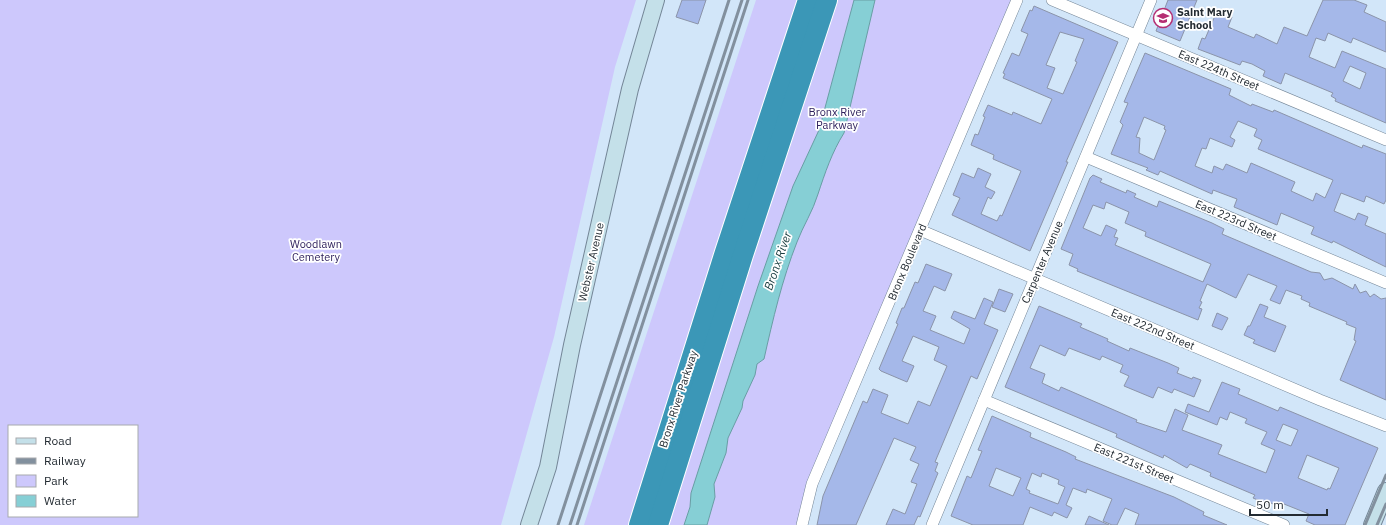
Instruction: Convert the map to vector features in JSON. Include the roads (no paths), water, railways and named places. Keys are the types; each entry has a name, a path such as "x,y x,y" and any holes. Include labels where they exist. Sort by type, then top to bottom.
{"highway":[{"name":"Bronx River Parkway","path":"639,525 808,0"},
{"name":"Bronx River Parkway","path":"658,525 736,276 827,0"}],"main road":[{"name":"Webster Avenue","path":"529,525 548,467 574,340 630,89 656,0"},
{"path":"1372,525 1386,491"}],"street":[{"name":"Bronx Boulevard","path":"802,525 812,484 1017,0"},
{"name":"East 224th Street","path":"1052,0 1386,140"},
{"name":"Carpenter Avenue","path":"936,524 984,400 1152,0"},
{"name":"East 223rd Street","path":"1086,157 1386,283"},
{"name":"East 222nd Street","path":"920,230 1320,400 1386,426"},
{"name":"East 221st Street","path":"984,400 1284,525"}],"water":[{"name":"Bronx River","path":"854,0 875,0 844,133 832,155 813,206 799,236 778,300 764,359 757,364 755,375 728,438 726,453 714,484 715,497 707,525 684,525 690,507 691,493 758,286 793,186 819,130"}],"railway":[{"path":"558,525 729,0"},
{"path":"570,525 742,0"},
{"path":"577,525 748,0"},
{"path":"1365,525 1386,475"},
{"path":"1377,525 1386,504"}],"place":[{"name":"Saint Mary School","path":"1163,18"}],"park label":[{"name":"Woodlawn Cemetery","path":"316,250"}]}
